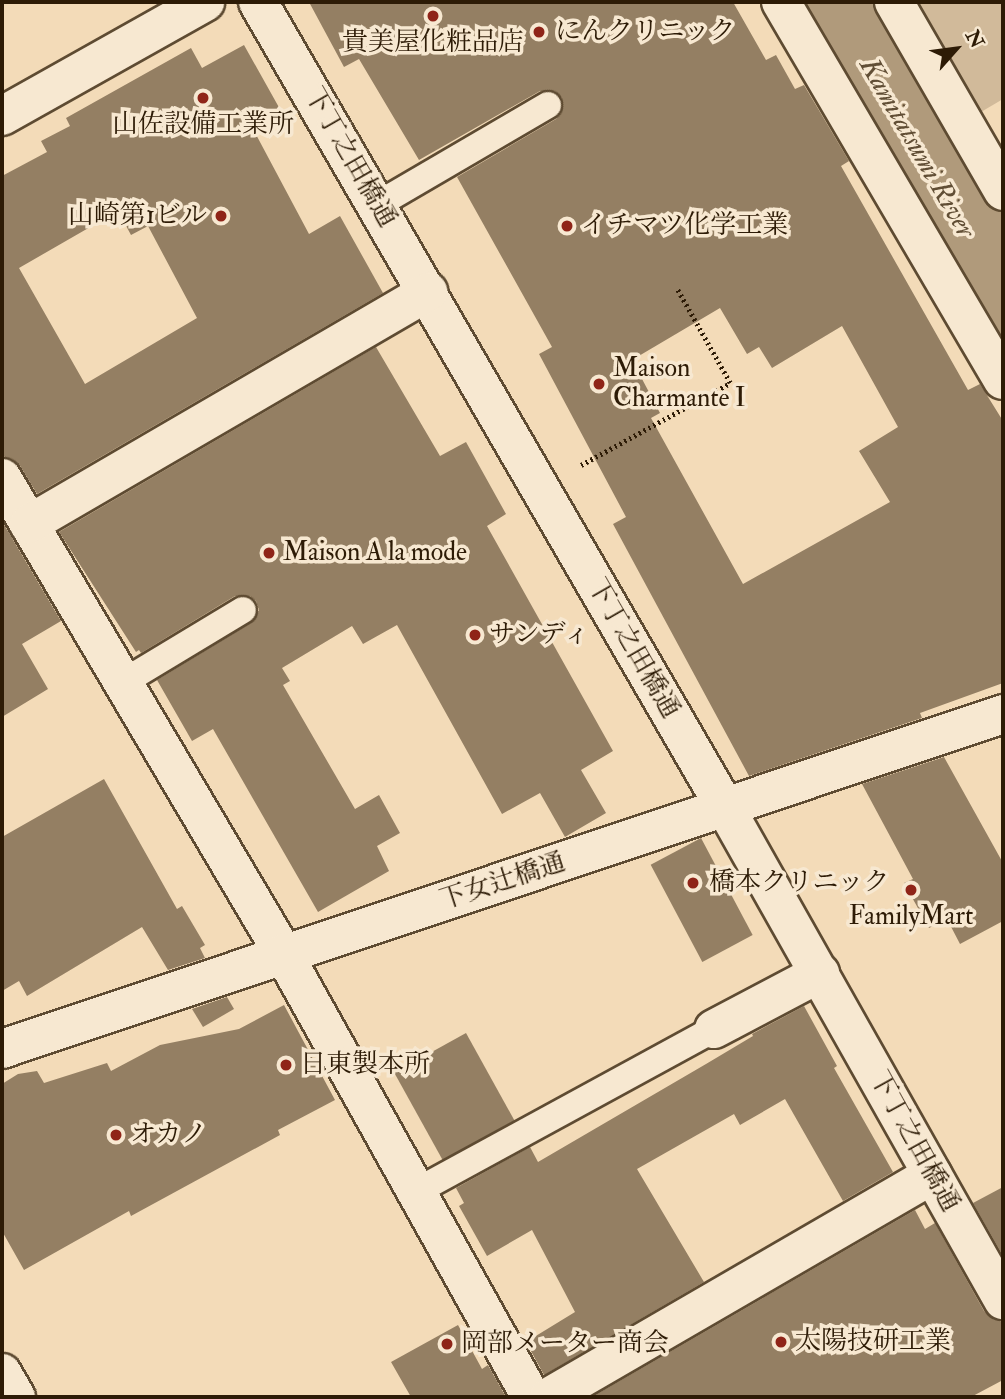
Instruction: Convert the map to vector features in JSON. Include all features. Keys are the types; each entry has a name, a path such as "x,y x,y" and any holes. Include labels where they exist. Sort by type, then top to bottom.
{"street":[{"path":"2,116 205,2"},
{"name":"下丁之田橋通","path":"258,2 726,809 1003,1300"},
{"path":"781,2 1003,380"},
{"path":"894,2 1003,191"},
{"path":"29,524 428,292"},
{"path":"2,478 283,953 531,1397"},
{"name":"下女辻橋通","path":"2,1049 283,953 726,809 1003,714"},
{"path":"715,1029 820,973"},
{"path":"549,1397 932,1175"},
{"path":"2,1373 16,1397"}],"lane":[{"path":"377,205 548,105"},
{"path":"122,683 243,610"},
{"path":"417,1191 715,1029"}],"path":[{"path":"540,488 730,383 677,289"}],"shaded area":[{"path":"918,2 1003,2 1003,99 981,112"}],"building":[{"path":"309,2 733,2 766,60 776,55 795,89 804,85 849,161 841,166 968,390 980,384 1003,421 1003,683 920,713 922,718 749,776 613,524 626,517 539,354 552,347 457,177 556,119 562,112 562,98 555,91 540,91 419,160 359,59 344,67","holes":["720,308 747,354 759,347 772,368 842,326 898,427 859,451 890,502 743,584 651,418 660,413 632,360"]},
{"path":"244,45 281,111 252,127 309,234 340,216 383,293 37,494 20,466 12,459 2,456 2,176 47,152 41,141 70,126 66,118 191,48 202,68","holes":["118,211 131,235 148,226 197,318 85,384 19,268"]},
{"path":"376,347 440,456 466,442 506,514 487,526 613,751 581,770 606,813 565,837 540,793 502,814 397,625 363,644 352,626 282,668 290,681 283,685 355,809 379,795 400,833 377,846 389,871 318,912 213,729 192,741 157,680 251,623 259,610 256,601 250,596 235,596 141,653 139,650 136,652 59,532"},
{"path":"2,521 61,621 22,644 48,689 2,717"},
{"path":"944,757 1003,863 1003,921 960,944 947,919 929,928 904,883 913,879 862,784"},
{"path":"104,779 177,909 182,906 205,945 200,948 205,958 168,970 142,927 27,996 19,981 2,991 2,837"},
{"name":"橋本クリニック","path":"701,838 753,935 702,962 651,865"},
{"path":"227,997 234,1009 203,1027 192,1009"},
{"path":"284,1005 335,1100 278,1130 280,1135 131,1216 129,1211 24,1270 2,1231 2,1084 18,1074 37,1071 44,1083 107,1063 111,1071 160,1045 239,1029"},
{"path":"804,1006 837,1066 834,1068 893,1172 843,1201 785,1099 740,1125 734,1114 637,1169 704,1282 544,1375 526,1342 575,1312 532,1230 487,1256 459,1206 464,1203 456,1188 530,1147 538,1162 753,1036 752,1034"},
{"path":"466,1033 514,1120 443,1160 394,1073"},
{"path":"1003,1187 1003,1256 973,1203"},
{"path":"915,1210 925,1229 935,1223 984,1311 993,1319 1003,1322 1003,1380 971,1397 592,1397"},
{"name":"岡部メーター商会","path":"458,1325 482,1369 488,1365 506,1397 411,1397 391,1362"}],"waterway":[{"name":"Kamitatsumi River","path":"831,2 1003,295"}],"place":[{"name":"貴美屋化粧品店","path":"433,16"},
{"name":"にんクリニック","path":"539,32"},
{"name":"山佐設備工業所","path":"203,98"},
{"name":"山崎第1ビル","path":"221,216"},
{"name":"イチマツ化学工業","path":"567,226"},
{"name":"Maison Charmante I","path":"599,384"},
{"name":"Maison A la mode","path":"269,553"},
{"name":"サンディ","path":"475,635"},
{"name":"橋本クリニック","path":"693,883"},
{"name":"FamilyMart","path":"911,890"},
{"name":"日東製本所","path":"286,1065"},
{"name":"オカノ","path":"116,1135"},
{"name":"太陽技研工業","path":"781,1342"},
{"name":"岡部メーター商会","path":"447,1344"}]}
